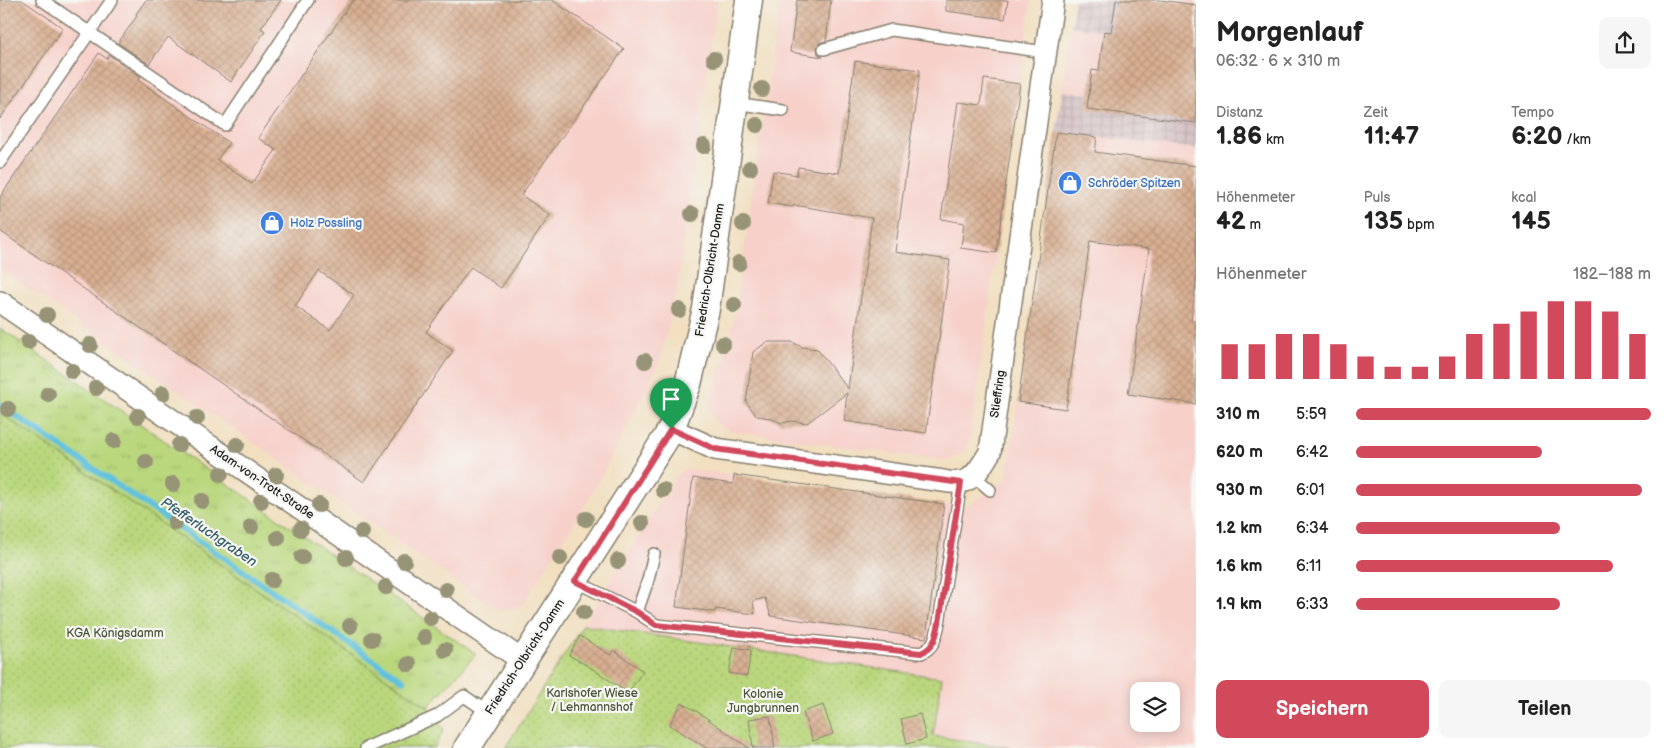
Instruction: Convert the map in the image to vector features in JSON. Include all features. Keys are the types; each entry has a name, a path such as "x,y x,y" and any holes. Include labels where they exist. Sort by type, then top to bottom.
{"street":[{"name":"Friedrich-Olbricht-Damm","path":"467,748 671,429 688,384 706,308 748,0"},
{"name":"Stieffring","path":"967,479 981,466 990,452 1053,0"},
{"name":"Adam-von-Trott-Straße","path":"0,302 523,661"},
{"path":"671,429 715,449 967,479"}],"lane":[{"path":"42,0 225,125 308,0"},
{"path":"0,162 112,0"},
{"path":"824,49 892,30 1046,52"},
{"path":"734,103 783,110"},
{"path":"575,581 637,612 656,625 921,653 931,648 935,640 967,479 990,490"},
{"path":"637,612 648,580 654,554"},
{"path":"366,748 436,716 464,696 490,713"}],"shaded area":[{"path":"0,0 717,0 677,288 657,368 592,494 521,606 499,611 0,269"},
{"path":"780,0 1031,0 970,440 962,454 947,461 730,431 717,424 712,416 710,407 712,398 723,364 735,313"},
{"path":"1075,0 1196,0 1196,748 1012,748 933,736 941,679 583,625 676,476 687,469 965,507 1007,479"},
{"path":"1075,0 1116,0 1111,32 1071,26"},
{"path":"1062,91 1089,94 1087,109 1196,123 1196,149 1056,132"}],"green space":[{"path":"0,328 476,654 428,707 0,413"},
{"name":"KGA Königsdamm","path":"0,413 428,707 444,730 434,748 0,748"},
{"name":"Kolonie Jungbrunnen","path":"583,625 942,678 933,736 1012,748 505,748"}],"building":[{"path":"0,0 22,0 63,28 0,119"},
{"path":"146,0 281,0 261,28 265,31 231,82 168,37 149,64 118,43"},
{"name":"Holz Possling","path":"353,0 552,0 624,49 521,195 550,215 501,288 471,267 426,332 453,351 364,482 0,231 0,197 99,53 107,59 109,55 141,77 138,80 229,143 217,160 252,184 276,150 258,138","holes":["319,271 354,295 330,330 295,306"]},
{"path":"797,0 831,0 826,41 819,43 817,48 818,54 823,57 790,52"},
{"path":"946,0 1008,0 1005,19 946,11"},
{"path":"1116,0 1160,0 1196,5 1196,123 1087,109 1092,70 1099,71 1104,31 1111,32"},
{"path":"855,61 920,70 895,252 950,260 926,433 844,421 847,393 807,423 792,421 781,423 770,418 757,416 746,402 753,352 767,342 792,342 802,347 817,349 848,389 872,218 794,205 793,207 768,203 773,171 797,175 798,167 839,173"},
{"path":"984,79 1020,84 996,253 961,248 964,223 941,219 958,102 981,105"},
{"path":"1056,132 1097,137 1095,152 1196,166 1196,284 1191,321 1196,321 1196,404 1128,394 1149,249 1090,241 1066,409 1018,402"},
{"path":"734,475 944,504 926,638 771,616 765,598 753,601 755,614 716,609 715,612 676,607 693,478 733,484"},
{"path":"580,636 610,655 613,650 643,671 628,693 569,655"},
{"path":"734,647 751,650 747,676 729,673"},
{"path":"682,703 749,748 707,748 669,725"},
{"path":"823,705 833,734 813,741 803,712"},
{"path":"920,714 926,739 907,744 901,719"},
{"path":"770,716 775,748 753,748 749,719"}],"waterway":[{"name":"Pfefferluchgraben","path":"0,405 404,681"}],"place":[{"name":"Schröder Spitzen","path":"1070,183"},
{"name":"Holz Possling","path":"272,223"}],"route":[{"path":"671,429 715,449 961,483 939,623 931,648 921,653 656,625 637,612 575,581 671,429"}],"park label":[{"name":"Karlshofer Wiese / Lehmannshof","path":"592,700"}]}
